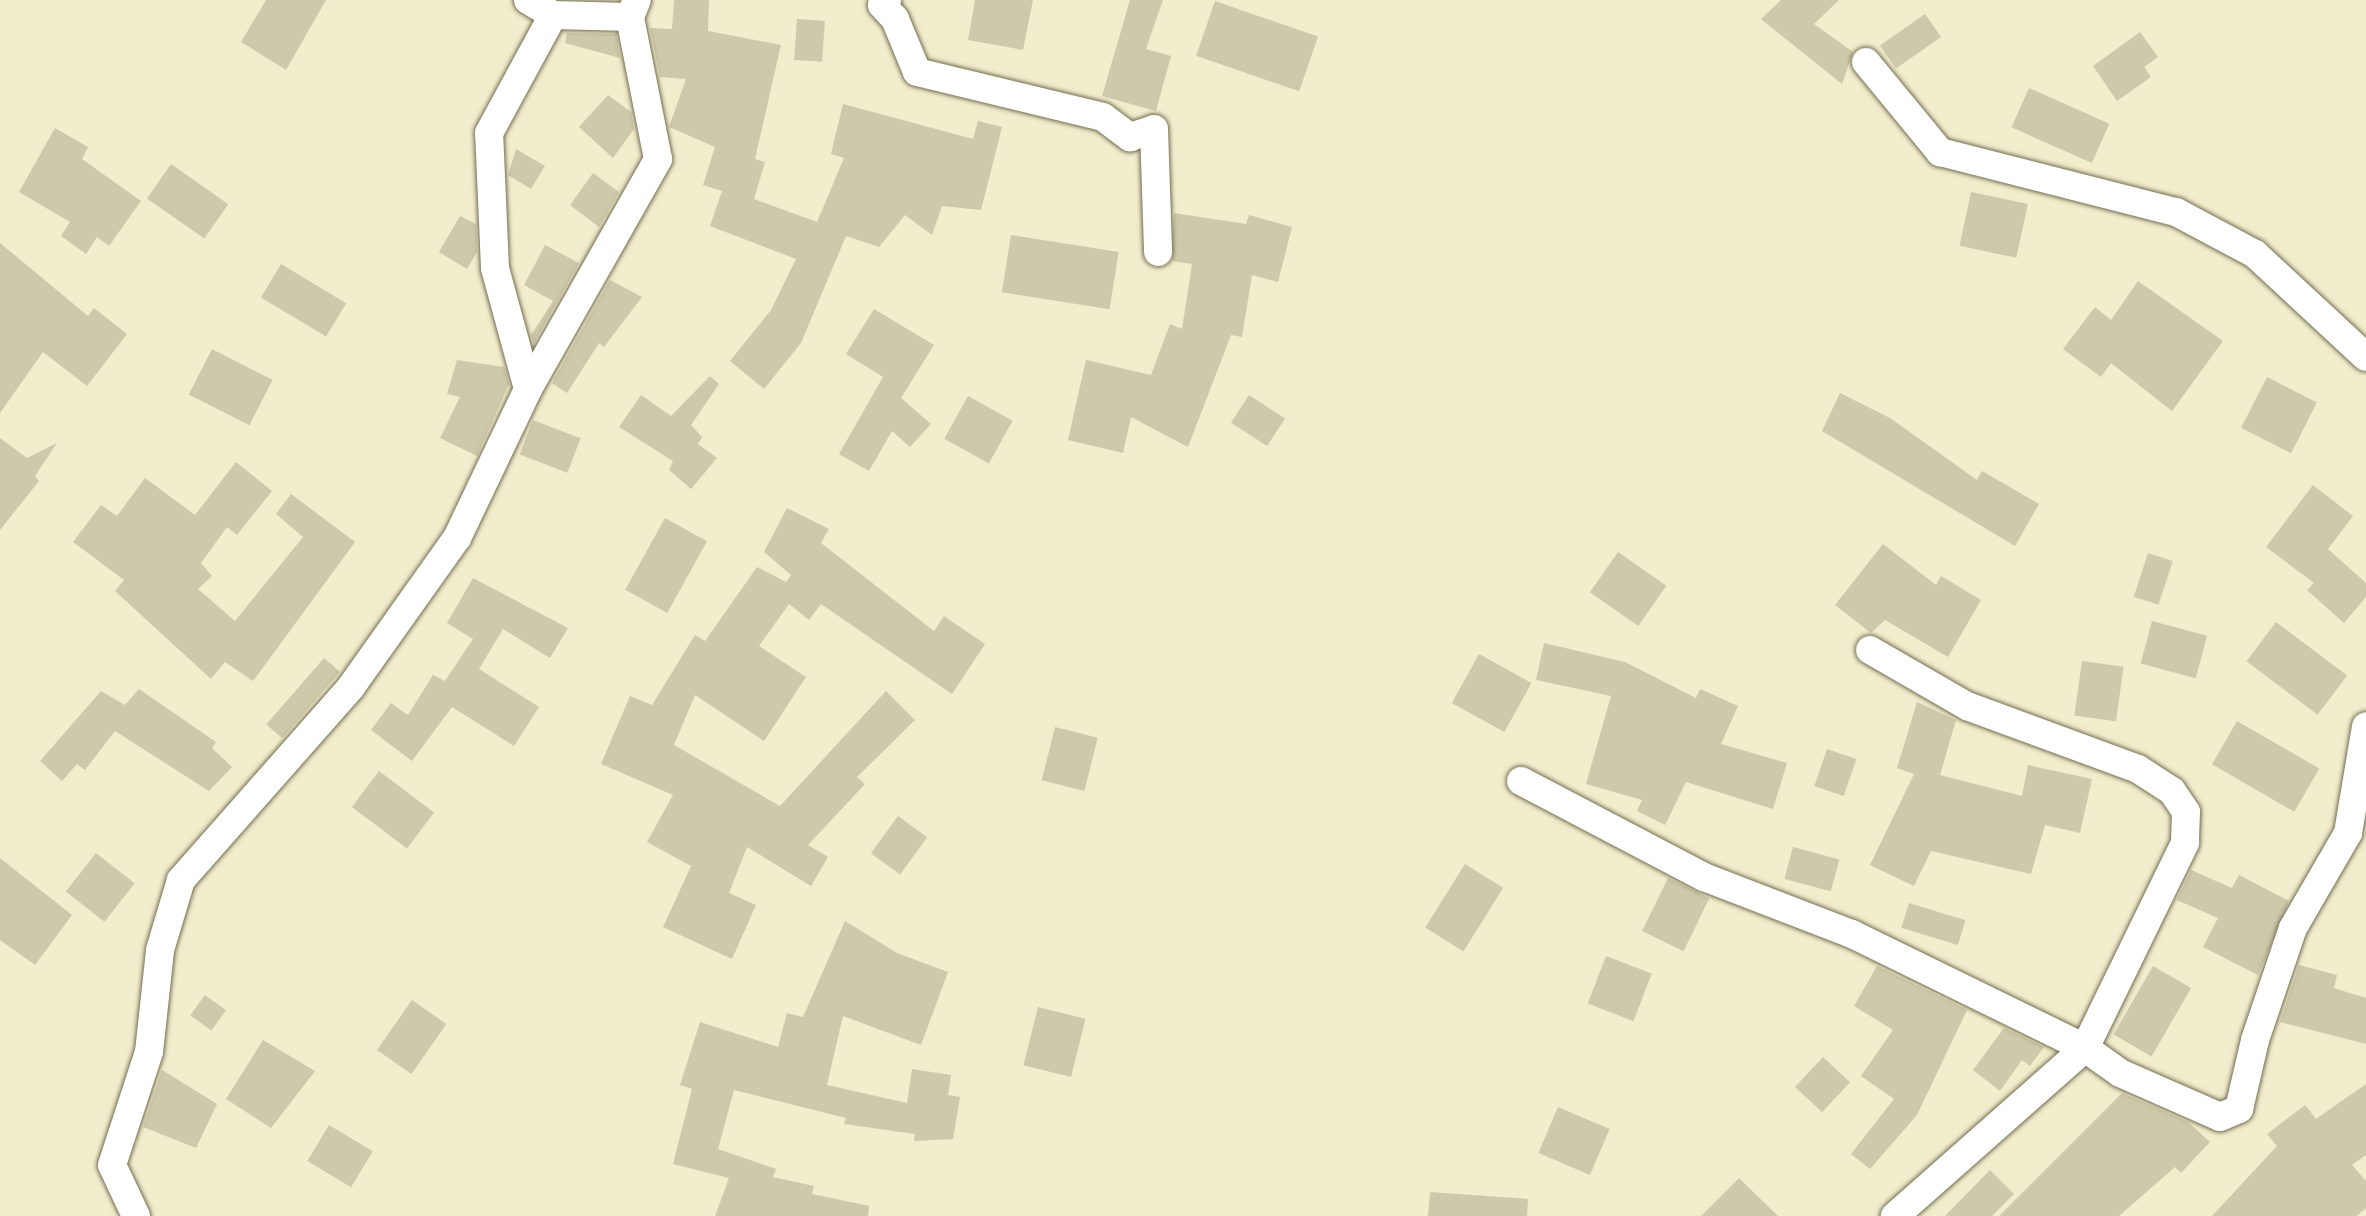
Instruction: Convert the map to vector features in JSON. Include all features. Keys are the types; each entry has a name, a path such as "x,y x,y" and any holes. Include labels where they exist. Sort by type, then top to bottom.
{"street":[{"path":"136,1216 112,1165 149,1052 160,950 181,880 352,687 436,568 528,389 658,159 634,8 553,15 528,0"},
{"path":"887,0 882,5 895,19 917,72 1102,117 1130,137 1154,129 1158,252"},
{"path":"528,389 495,268 489,133 553,15"},
{"path":"1866,62 1940,152 2176,212 2255,254 2366,358"},
{"path":"1870,650 1968,706 2138,769 2172,791 2186,812 2185,843 2085,1048 1895,1216"},
{"path":"1521,781 1704,877 1852,934 2085,1048 2120,1073 2220,1117 2240,1110 2254,1040 2293,928 2348,834 2366,727"}],"building":[{"path":"266,0 326,0 286,70 241,42"},
{"path":"674,0 709,0 708,31 781,45 755,159 765,162 754,199 817,222 844,158 831,154 843,104 973,139 978,121 1002,127 981,210 942,206 932,235 905,215 879,247 846,236 801,343 764,389 730,361 771,310 796,259 710,226 722,191 703,185 715,147 669,127 686,79 660,77 650,28 672,29"},
{"path":"975,0 1033,0 1023,50 968,40"},
{"path":"1130,0 1163,0 1146,49 1171,56 1156,111 1102,96"},
{"path":"1781,0 1839,0 1814,24 1853,52 1842,84 1761,19"},
{"path":"1215,1 1318,36 1299,91 1196,56"},
{"path":"1925,14 1941,37 1896,68 1880,46"},
{"path":"797,19 825,21 822,62 794,60"},
{"path":"2140,32 2158,57 2144,67 2151,77 2117,101 2093,66"},
{"path":"567,33 616,34 620,58 565,43"},
{"path":"2029,88 2109,124 2092,163 2012,127"},
{"path":"608,95 631,112 634,129 613,158 579,127"},
{"path":"55,128 88,147 82,159 141,201 109,246 97,237 86,254 61,236 70,222 19,192"},
{"path":"516,149 545,166 531,189 508,175"},
{"path":"171,164 228,204 204,239 147,198"},
{"path":"593,173 619,192 599,227 570,205"},
{"path":"1971,192 2028,204 2016,258 1960,246"},
{"path":"1174,213 1246,224 1249,215 1292,227 1278,282 1252,275 1242,337 1231,335 1188,447 1131,417 1123,453 1068,440 1086,360 1151,375 1170,324 1182,329 1192,264 1172,261"},
{"path":"460,216 476,224 477,252 467,269 439,252"},
{"path":"1011,235 1119,252 1110,309 1002,292"},
{"path":"0,243 88,316 94,308 127,334 87,386 43,352 0,413"},
{"path":"545,245 579,263 534,343 531,335 553,301 524,285"},
{"path":"281,264 346,303 326,337 261,297"},
{"path":"610,280 642,297 604,347 599,343 567,393 552,383"},
{"path":"2138,281 2223,341 2172,411 2111,363 2101,377 2063,349 2095,307 2111,320"},
{"path":"874,309 934,345 901,398 931,424 910,447 892,431 869,471 839,454 883,377 846,354"},
{"path":"212,349 273,380 249,425 189,394"},
{"path":"457,360 504,367 509,384 477,456 440,438 460,397 447,394"},
{"path":"710,376 719,384 691,425 702,437 698,444 717,458 691,489 669,470 673,461 619,427 641,395 671,416"},
{"path":"2267,377 2317,402 2291,453 2241,428"},
{"path":"1840,393 1890,418 1977,480 1982,471 2039,504 2015,546 1822,431"},
{"path":"1249,395 1285,418 1267,446 1231,423"},
{"path":"968,396 1013,421 989,464 944,439"},
{"path":"533,420 581,438 567,473 520,455"},
{"path":"0,438 27,458 57,443 35,476 39,481 0,530"},
{"path":"236,462 272,491 237,535 227,527 201,563 212,576 198,589 235,621 303,537 276,514 291,494 355,542 253,681 225,662 211,679 115,591 124,580 73,542 101,505 117,516 145,478 195,515"},
{"path":"2313,485 2353,516 2328,549 2366,583 2366,597 2344,623 2307,590 2314,583 2266,547"},
{"path":"787,508 829,529 821,543 934,631 944,616 985,644 952,694 821,604 809,620 789,604 759,646 806,677 764,741 695,695 674,745 780,806 886,691 915,720 857,777 865,784 808,845 828,857 811,886 747,847 729,893 756,905 732,959 663,927 691,866 647,842 673,795 601,764 630,696 652,705 695,635 705,641 757,567 786,582 791,575 764,552"},
{"path":"665,518 707,541 667,613 625,590"},
{"path":"1883,544 1936,585 1941,576 1981,600 1948,657 1885,620 1871,633 1835,605"},
{"path":"1618,552 1666,586 1638,626 1590,592"},
{"path":"2148,553 2173,561 2159,605 2134,597"},
{"path":"473,578 568,628 550,658 503,629 479,669 539,707 514,746 452,707 412,761 371,730 391,703 408,715 433,675 445,681 473,639 447,623"},
{"path":"2152,621 2207,636 2196,678 2141,664"},
{"path":"2276,622 2347,676 2318,715 2247,661"},
{"path":"1544,643 1625,662 1696,698 1700,689 1738,706 1721,744 1787,763 1773,809 1686,782 1665,825 1637,811 1642,800 1586,784 1611,696 1536,680"},
{"path":"1479,654 1531,683 1504,732 1452,703"},
{"path":"324,658 340,672 282,738 266,724"},
{"path":"2082,661 2124,667 2116,721 2074,715"},
{"path":"139,689 216,742 212,748 232,767 209,791 115,731 85,770 77,764 62,781 40,761 101,691 125,705"},
{"path":"1917,702 1956,720 1940,775 2022,796 2028,765 2092,779 2080,833 2045,825 2031,874 1931,851 1914,886 1870,865 1914,774 1897,768"},
{"path":"2237,721 2319,768 2294,812 2212,764"},
{"path":"1055,727 1098,738 1084,791 1042,780"},
{"path":"1827,749 1856,759 1844,796 1814,786"},
{"path":"379,771 434,813 407,848 352,807"},
{"path":"898,816 927,837 900,874 871,853"},
{"path":"1793,847 1839,859 1831,891 1784,879"},
{"path":"96,853 135,883 104,922 66,892"},
{"path":"0,858 72,915 35,965 0,940"},
{"path":"1465,864 1503,888 1463,951 1425,928"},
{"path":"2191,870 2232,888 2239,875 2289,901 2258,975 2203,947 2218,918 2177,900"},
{"path":"1668,878 1709,898 1683,951 1642,931"},
{"path":"1909,903 1965,920 1958,945 1901,928"},
{"path":"845,921 897,953 948,972 921,1045 843,1016 827,1085 907,1103 912,1069 951,1075 948,1095 960,1097 953,1139 914,1141 915,1134 844,1124 846,1118 734,1090 718,1149 776,1169 773,1177 814,1186 812,1194 869,1206 868,1216 715,1216 729,1178 673,1164 692,1089 680,1085 700,1022 778,1047 787,1013 803,1017"},
{"path":"1606,956 1652,974 1633,1021 1588,1004"},
{"path":"2299,965 2337,975 2334,988 2366,998 2366,1044 2280,1022"},
{"path":"1877,966 1967,1010 1917,1115 1870,1169 1851,1154 1894,1099 1861,1076 1893,1030 1854,1006"},
{"path":"2153,966 2191,988 2152,1056 2114,1034"},
{"path":"205,995 226,1010 211,1031 190,1015"},
{"path":"412,1000 446,1024 411,1074 377,1050"},
{"path":"1038,1007 1086,1019 1071,1077 1023,1065"},
{"path":"2004,1028 2044,1047 2030,1066 2022,1060 2000,1091 1973,1070"},
{"path":"263,1040 315,1071 271,1128 226,1099"},
{"path":"1823,1057 1850,1082 1822,1112 1795,1087"},
{"path":"162,1070 217,1104 196,1148 143,1127"},
{"path":"2366,1084 2366,1155 2352,1165 2366,1181 2366,1208 2357,1216 2212,1216 2277,1146 2267,1134 2305,1105 2316,1119"},
{"path":"2122,1093 2188,1122 2210,1142 2181,1173 2175,1167 2119,1216 1999,1216"},
{"path":"1558,1107 1610,1129 1590,1175 1538,1153"},
{"path":"329,1125 373,1151 351,1187 307,1161"},
{"path":"1990,1170 2014,1194 1992,1216 1945,1216"},
{"path":"1739,1178 1778,1216 1701,1216"},
{"path":"1430,1192 1528,1199 1527,1216 1428,1216"}]}
